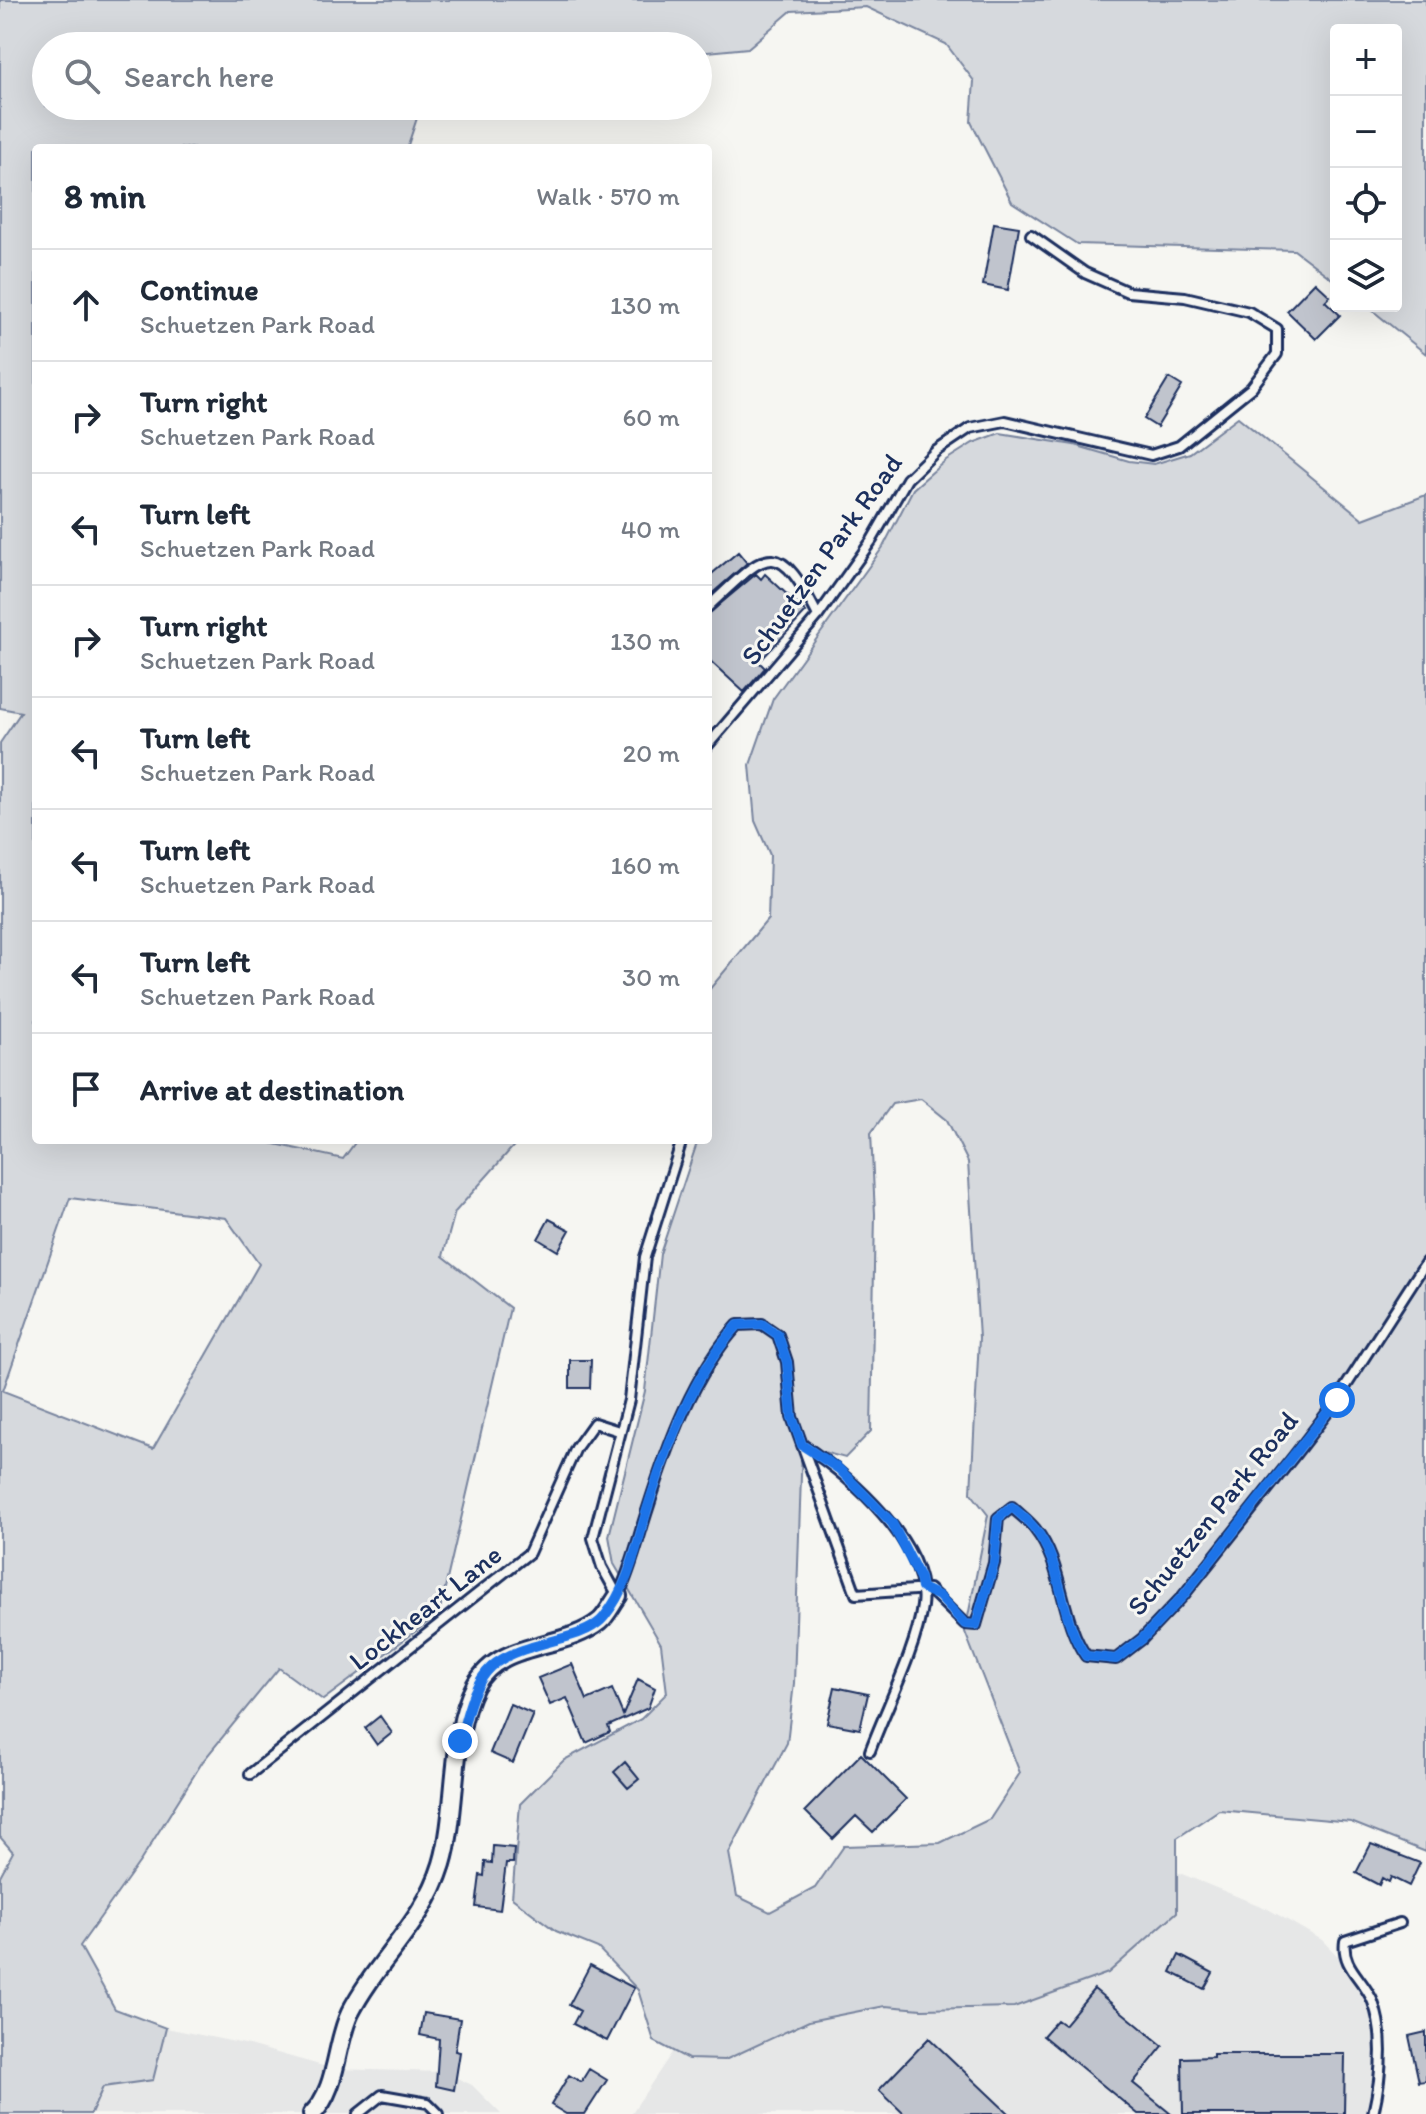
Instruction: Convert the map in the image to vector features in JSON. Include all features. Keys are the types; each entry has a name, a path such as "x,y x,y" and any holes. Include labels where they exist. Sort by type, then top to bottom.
{"street":[{"path":"312,2114 320,2107 350,2014 410,1931 433,1889 455,1802 460,1741 474,1687 488,1668 518,1650 577,1634 602,1620 618,1596"}],"lane":[{"name":"Schuetzen Park Road","path":"712,741 768,679 818,616 872,540 907,479 936,451 970,428 1005,421 1151,455 1179,446 1229,407 1251,388 1277,354 1277,329 1249,312 1185,297 1128,292 1085,273 1031,235"},
{"path":"712,603 755,563 774,560 789,565 818,616"},
{"path":"618,1596 602,1567 593,1538 629,1400 645,1257 681,1144"},
{"name":"Schuetzen Park Road","path":"922,1588 939,1596 965,1624 976,1625 994,1563 998,1518 1012,1507 1036,1530 1059,1583 1073,1637 1086,1656 1116,1659 1142,1639 1183,1596 1294,1456 1337,1400 1426,1262"},
{"path":"618,1596 632,1567 648,1508 692,1396 716,1348 738,1325 762,1324 778,1335 787,1362 792,1417 856,1594 922,1588"},
{"name":"Lockheart Lane","path":"250,1774 529,1553 576,1448 594,1423 619,1431"},
{"path":"802,1445 839,1469 892,1523 920,1578 922,1607 870,1751"},
{"path":"1373,2114 1381,2051 1372,2001 1344,1959 1345,1941 1400,1923"},
{"path":"358,2114 382,2095 428,2103 439,2114"}],"shaded area":[{"path":"0,0 1426,0 1426,354 1374,312 1402,312 1402,24 1330,24 1330,277 1294,250 1077,244 1012,202 971,122 974,81 946,44 866,7 791,11 748,48 712,52 712,32 32,32 32,120 416,120 408,144 32,144 32,1144 275,1144 343,1159 354,1144 515,1144 455,1212 443,1256 510,1308 439,1614 323,1700 279,1668 203,1761 141,1860 80,1946 115,2009 166,2028 153,2080 103,2087 91,2114 0,2114 0,1876 13,1852 0,1837 0,743 21,712 0,708","holes":["70,1198 226,1218 259,1264 153,1449 3,1391"]},
{"path":"1238,417 1363,519 1426,495 1426,1852 1351,1822 1219,1810 1177,1838 1177,1912 1108,1973 1014,2007 922,2009 885,2006 809,2021 725,2060 688,2059 654,2041 638,1990 598,1948 556,1931 512,1898 520,1804 564,1760 641,1719 667,1693 661,1644 614,1564 609,1536 645,1391 660,1254 697,1144 712,1144 712,986 768,919 770,855 755,821 750,765 773,699 883,547 913,489 946,460 973,443 1000,433 1074,445 1129,461 1154,464 1190,453","holes":["921,1099 947,1120 968,1162 979,1338 971,1493 988,1515 965,1632 1020,1773 990,1819 940,1843 844,1846 815,1888 770,1912 737,1896 729,1853 787,1743 794,1683 802,1446 845,1458 871,1431 875,1214 871,1133 892,1104"]},
{"path":"1177,1872 1268,1909 1322,1940 1360,1979 1379,2031 1378,2114 631,2114 673,2051 688,2059 725,2060 809,2021 885,2006 922,2009 1014,2007 1176,1912"},
{"path":"166,2028 245,2044 334,2069 444,2072 472,2085 501,2114 91,2114 102,2087 153,2079"}],"building":[{"path":"994,223 1019,227 1008,290 983,285"},
{"path":"1315,282 1330,296 1325,301 1330,306 1330,312 1340,315 1316,339 1287,311"},
{"path":"1169,378 1182,386 1157,427 1144,419"},
{"path":"738,552 747,563 712,594 712,574"},
{"path":"756,574 761,579 765,574 806,612 759,662 765,668 744,692 712,663 712,611"},
{"path":"549,1219 570,1230 558,1251 538,1239"},
{"path":"570,1360 591,1360 590,1388 570,1388"},
{"path":"572,1664 587,1700 612,1689 623,1715 638,1679 655,1688 648,1708 608,1726 610,1732 586,1743 567,1698 550,1705 538,1678"},
{"path":"835,1687 868,1694 860,1729 827,1723"},
{"path":"510,1704 533,1714 513,1763 490,1753"},
{"path":"380,1716 392,1733 377,1745 365,1728"},
{"path":"861,1754 906,1799 873,1832 856,1816 833,1839 805,1811"},
{"path":"625,1762 639,1779 628,1788 614,1772"},
{"path":"1371,1844 1420,1863 1409,1886 1391,1877 1389,1882 1382,1878 1379,1885 1356,1873"},
{"path":"493,1846 514,1848 513,1863 506,1863 500,1910 476,1907 480,1875 484,1876 485,1862 492,1863"},
{"path":"1179,1955 1213,1973 1204,1989 1171,1972"},
{"path":"590,1965 634,1988 607,2041 573,2024 580,2011 569,2005"},
{"path":"1094,1989 1163,2046 1133,2083 1171,2114 1138,2114 1043,2036 1057,2020 1064,2025"},
{"path":"424,2013 460,2019 455,2051 460,2052 454,2090 436,2086 439,2039 420,2035"},
{"path":"1426,2032 1426,2081 1419,2082 1409,2036"},
{"path":"929,2038 1009,2114 904,2114 879,2090"},
{"path":"1213,2054 1345,2054 1344,2114 1183,2114 1182,2058 1213,2057"},
{"path":"589,2069 607,2080 585,2114 566,2114 551,2105 569,2075 581,2082"}],"route":[{"path":"460,1741 474,1687 488,1668 518,1650 577,1634 602,1620 632,1567 648,1508 692,1396 716,1348 738,1325 762,1324 778,1335 787,1362 792,1417 802,1445 839,1469 892,1523 922,1588 939,1596 965,1624 976,1625 994,1563 998,1518 1012,1507 1036,1530 1059,1583 1073,1637 1086,1656 1116,1659 1142,1639 1183,1596 1337,1400"}]}
